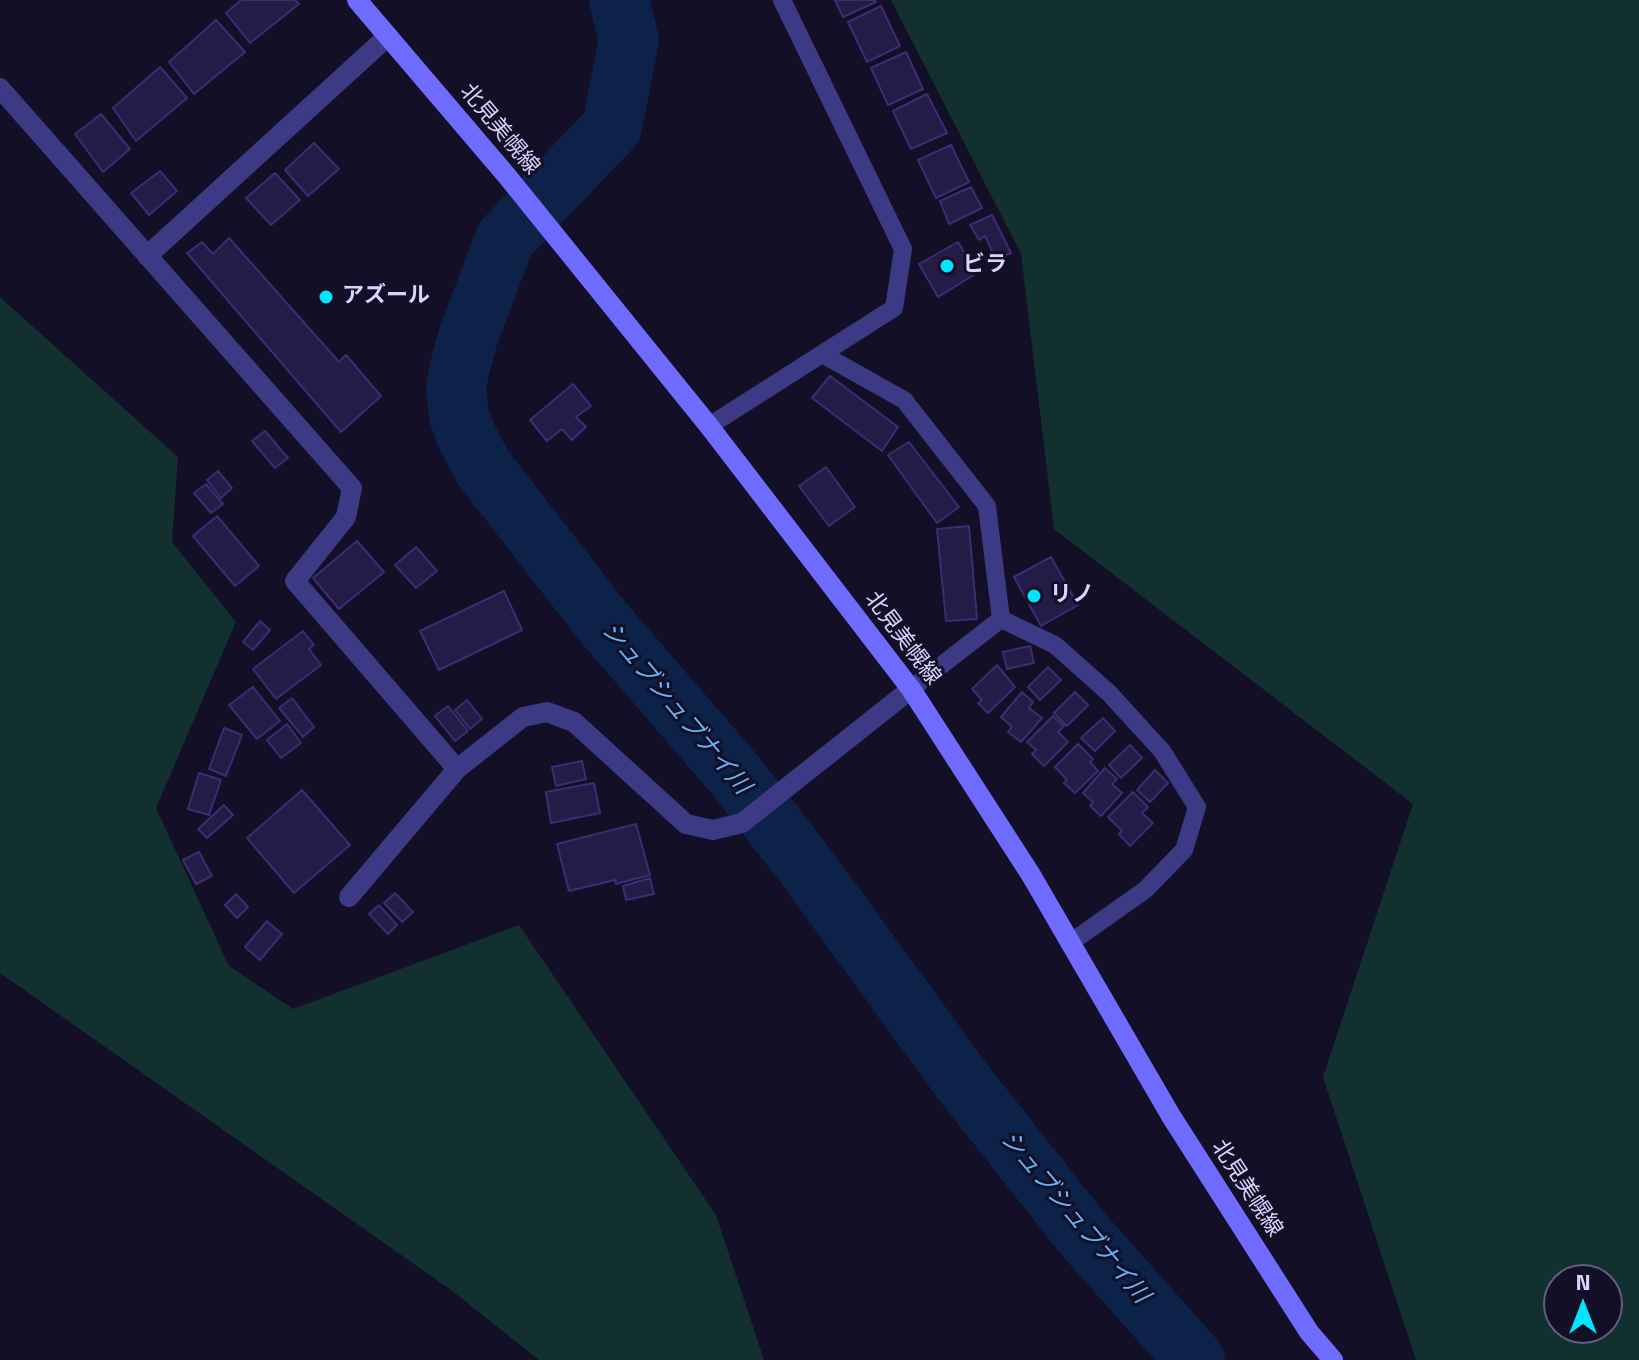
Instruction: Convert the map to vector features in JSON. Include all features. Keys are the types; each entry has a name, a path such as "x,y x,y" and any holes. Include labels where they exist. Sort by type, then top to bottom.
{"main road":[{"name":"北見美幌線","path":"357,0 507,176 709,426 911,689 1031,875 1179,1129 1309,1332 1333,1360"}],"street":[{"path":"147,256 388,36"},
{"path":"0,88 352,488 346,517 295,581 457,769"},
{"path":"349,897 457,769 523,717 547,712 574,722 686,824 713,830 742,823 911,689"}],"lane":[{"path":"709,426 894,308 903,249 782,0"},
{"path":"822,354 904,400 987,506 1001,619"},
{"path":"911,689 1001,619"},
{"path":"1001,619 1055,645 1109,693 1162,751 1197,807 1184,850 1145,890 1070,943"}],"green space":[{"path":"891,0 1639,0 1639,1360 1416,1360 1323,1077 1413,804 1054,529 1021,254"},
{"path":"0,297 178,457 172,542 236,622 156,808 229,966 293,1009 519,925 716,1215 764,1360 539,1360 451,1290 0,973"}],"building":[{"path":"241,0 295,0 299,4 250,43 226,13"},
{"path":"835,0 875,0 876,2 843,17"},
{"path":"881,6 900,46 867,62 848,22"},
{"path":"216,20 245,52 194,94 169,62"},
{"path":"906,52 923,89 888,105 871,68"},
{"path":"160,67 187,98 136,141 113,108"},
{"path":"927,94 947,133 911,149 893,111"},
{"path":"101,114 130,149 103,172 75,134"},
{"path":"314,143 339,169 308,196 285,170"},
{"path":"951,145 969,182 936,198 918,160"},
{"path":"160,171 177,191 149,215 131,193"},
{"path":"275,173 300,200 271,225 246,198"},
{"path":"971,187 982,208 949,224 940,201"},
{"path":"992,215 1011,253 996,259 985,236 979,240 970,225"},
{"path":"229,238 339,362 346,355 381,396 341,432 187,253 202,242 213,254"},
{"path":"958,242 977,273 938,297 919,264"},
{"path":"830,376 898,427 882,451 812,398"},
{"path":"573,384 591,406 576,417 586,427 572,440 562,429 547,441 530,420"},
{"path":"265,431 288,458 275,468 252,441"},
{"path":"909,442 959,507 937,523 888,455"},
{"path":"826,467 855,507 829,526 799,486"},
{"path":"218,471 232,488 221,498 207,480"},
{"path":"206,484 223,504 211,513 194,493"},
{"path":"217,516 259,566 235,586 193,536"},
{"path":"969,526 977,619 946,621 937,529"},
{"path":"357,541 384,572 339,609 313,578"},
{"path":"416,547 437,571 416,588 395,565"},
{"path":"1051,557 1078,605 1041,626 1014,577"},
{"path":"504,591 522,630 439,670 420,631"},
{"path":"260,621 270,630 253,650 243,642"},
{"path":"303,631 314,645 309,649 321,665 276,699 253,669"},
{"path":"1030,646 1034,663 1007,669 1003,652"},
{"path":"997,665 1015,687 988,713 978,703 982,700 972,689"},
{"path":"1048,667 1061,680 1040,700 1028,687"},
{"path":"253,687 280,721 257,739 229,705"},
{"path":"1022,692 1033,702 1029,708 1042,718 1021,742 1008,732 1012,727 1001,717"},
{"path":"1075,692 1088,705 1067,726 1054,713"},
{"path":"292,698 314,727 303,737 279,708"},
{"path":"467,700 482,719 470,729 455,710"},
{"path":"448,706 468,731 455,741 435,716"},
{"path":"1053,716 1064,726 1058,732 1068,742 1044,766 1032,754 1036,750 1027,742"},
{"path":"1103,718 1115,731 1095,751 1081,738"},
{"path":"287,724 301,743 281,758 267,740"},
{"path":"224,728 242,735 226,776 209,769"},
{"path":"1078,744 1093,759 1090,762 1098,771 1075,793 1064,783 1067,780 1055,767"},
{"path":"1130,745 1142,758 1121,778 1109,765"},
{"path":"582,761 586,779 556,786 552,767"},
{"path":"1105,768 1117,779 1112,784 1122,793 1101,816 1090,806 1093,802 1083,793"},
{"path":"1155,770 1168,783 1150,802 1137,790"},
{"path":"199,773 221,780 209,815 188,809"},
{"path":"594,783 600,813 551,823 546,792"},
{"path":"302,790 350,845 294,893 247,838"},
{"path":"1133,792 1148,807 1142,813 1153,823 1130,846 1119,834 1122,831 1108,817"},
{"path":"224,805 233,815 207,838 198,829"},
{"path":"636,824 650,875 569,891 557,844"},
{"path":"199,852 212,876 196,884 183,860"},
{"path":"650,878 654,894 626,900 623,886"},
{"path":"395,893 413,912 402,922 384,903"},
{"path":"236,894 248,907 237,918 225,905"},
{"path":"379,905 397,925 388,934 369,914"},
{"path":"267,921 282,934 260,960 245,947"}],"waterway":[{"name":"シュブシュブナイ川","path":"619,0 629,40 612,127 505,239 468,337 459,371 456,389 459,415 466,435 482,466 603,622 736,776 807,868 963,1082 1083,1234 1195,1360"}],"place":[{"name":"ビラ","path":"947,266"},
{"name":"アズール","path":"326,297"},
{"name":"リノ","path":"1034,596"}]}
